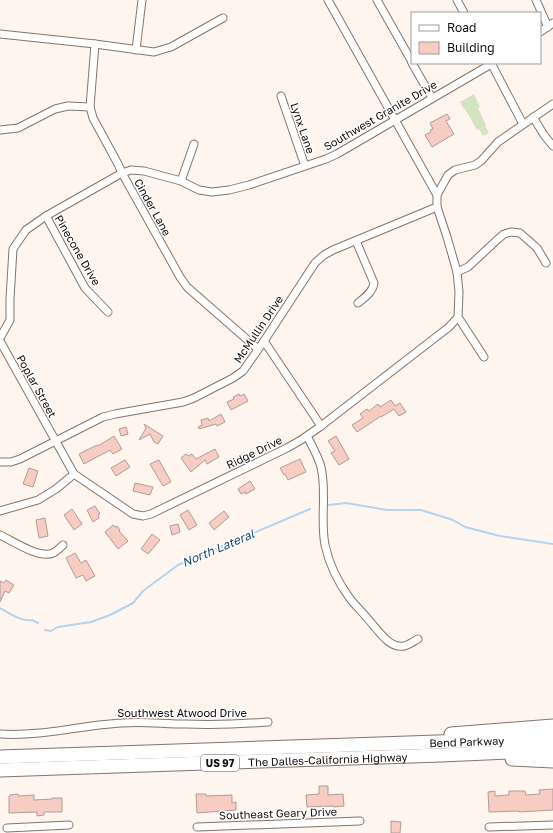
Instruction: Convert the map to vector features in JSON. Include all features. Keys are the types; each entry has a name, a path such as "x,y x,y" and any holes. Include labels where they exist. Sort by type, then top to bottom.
{"highway":[{"path":"356,745 417,736 553,726"},
{"name":"Bend Parkway","path":"356,745 553,738"},
{"name":"The Dalles-California Highway","path":"0,757 356,745"},
{"name":"Bend Parkway","path":"441,755 553,750"},
{"path":"441,755 553,761"},
{"name":"The Dalles-California Highway","path":"0,770 441,755"}],"street":[{"path":"136,50 142,0"},
{"path":"328,0 437,195"},
{"path":"377,0 411,61"},
{"path":"457,0 463,12"},
{"path":"536,0 550,25 541,31"},
{"path":"0,34 154,52 171,47 223,18"},
{"name":"Cinder Lane","path":"95,44 90,108 93,118 122,174 187,287 258,349"},
{"path":"413,64 432,98"},
{"name":"Southwest Granite Drive","path":"0,340 10,320 13,249 26,230 46,216 131,170 144,171 181,181 199,190 212,192 249,185 326,159 490,64"},
{"path":"493,64 523,124"},
{"name":"Lynx Lane","path":"281,96 305,166"},
{"path":"484,357 458,317 459,292 457,272 437,206 437,195 448,175 455,170 481,161 498,142 553,104"},
{"path":"0,130 18,128 55,109 68,106 90,108"},
{"path":"533,117 553,146"},
{"path":"181,181 194,144"},
{"name":"McMullin Drive","path":"0,462 11,462 20,459 103,418 115,414 184,402 233,378 243,370 315,264 324,256 333,250 437,206"},
{"name":"Pinecone Drive","path":"46,216 85,288 108,312"},
{"path":"457,272 468,267 504,234 511,232 520,233 537,248 546,263"},
{"path":"356,241 374,283 374,287 371,291 358,303"},
{"name":"Ridge Drive","path":"56,441 74,474 133,514 143,516 151,514 287,448 307,436 449,327 458,317"},
{"name":"Poplar Street","path":"0,340 56,441"},
{"path":"264,341 321,426"},
{"path":"307,436 317,454 321,466 325,544 328,557 337,577 350,599 387,640 396,645 403,646 418,639"},
{"path":"0,511 38,500 56,489 74,474"},
{"path":"0,535 36,553 45,555 52,554 63,546"},
{"name":"Southwest Atwood Drive","path":"0,734 35,734 120,723 140,722 207,725 268,722"},
{"name":"Southeast Geary Drive","path":"197,827 237,829 360,822"},
{"path":"7,828 38,830 69,825"},
{"path":"489,827 510,830 553,825"}],"green space":[{"path":"474,94 480,107 478,108 489,133 483,136 479,129 477,130 460,102"}],"building":[{"path":"447,114 450,119 446,121 454,134 432,147 425,135 433,129 430,123"},
{"path":"239,394 240,396 244,394 248,401 231,410 227,402 234,399 233,397"},
{"path":"391,400 395,406 400,403 406,412 399,416 394,409 357,432 352,425 363,418 360,414 367,409 369,411 378,404 380,407"},
{"path":"221,414 225,422 217,426 216,424 199,429 198,427 202,425 201,420 208,418 209,421"},
{"path":"144,424 163,436 158,444 154,442 150,434 139,440 146,428"},
{"path":"126,427 128,434 121,436 119,429"},
{"path":"114,436 122,449 113,454 110,450 84,464 79,454 97,445 98,446"},
{"path":"336,436 349,459 339,465 331,453 335,451 328,441"},
{"path":"215,449 219,457 207,464 205,460 191,472 181,458 186,454 188,456 192,454 196,459"},
{"path":"300,459 306,472 288,480 280,468"},
{"path":"125,460 130,467 116,476 111,468"},
{"path":"159,460 171,482 163,486 150,464"},
{"path":"29,468 38,471 33,487 23,484"},
{"path":"250,481 255,489 246,494 245,492 241,494 238,489"},
{"path":"135,483 153,487 150,495 133,491"},
{"path":"95,506 100,514 98,515 99,518 93,522 87,510"},
{"path":"72,509 82,524 74,530 64,515"},
{"path":"188,510 197,525 189,530 180,515"},
{"path":"224,511 229,517 214,530 209,523"},
{"path":"45,518 48,536 39,538 36,520"},
{"path":"178,524 180,532 172,535 170,526"},
{"path":"113,525 115,527 117,526 120,530 119,531 128,541 118,549 105,532"},
{"path":"152,534 160,540 148,554 141,549"},
{"path":"75,553 81,563 86,560 95,576 86,581 83,575 76,578 66,558"},
{"path":"6,580 14,585 9,593 5,591 0,602 0,581 4,583"},
{"path":"319,786 328,786 328,795 343,794 344,806 307,807 306,795 319,794"},
{"path":"553,789 553,810 489,812 488,792 495,791 495,796 509,795 509,791 525,791 526,795 540,794 539,790"},
{"path":"18,794 18,796 34,795 34,800 62,798 62,812 44,812 44,815 37,816 37,812 9,813 9,796"},
{"path":"196,794 206,794 206,796 232,795 232,803 236,802 236,810 197,813"},
{"path":"391,821 401,822 400,833 391,833"}],"waterway":[{"name":"North Lateral","path":"329,505 346,503 387,510 421,510 453,520 465,527 500,536 553,544"},
{"name":"North Lateral","path":"45,630 51,631 58,627 91,622 110,615 133,603 143,591 178,565 310,509"},
{"name":"North Lateral","path":"0,608 11,615 38,623"}]}
